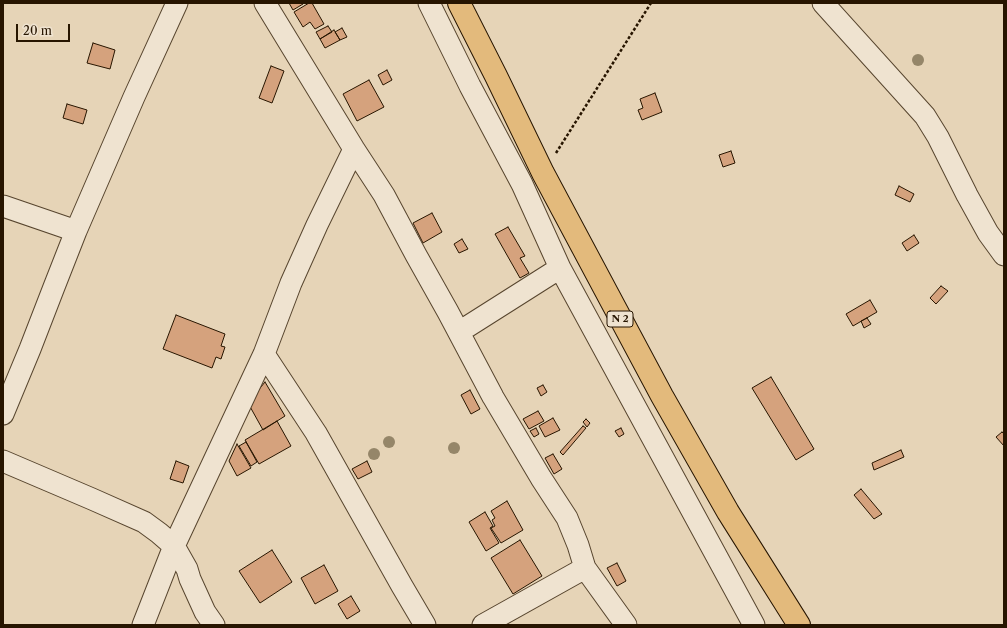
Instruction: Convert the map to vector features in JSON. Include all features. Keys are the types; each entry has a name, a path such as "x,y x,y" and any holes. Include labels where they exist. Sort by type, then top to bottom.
{"main road":[{"name":"N 2","path":"459,3 500,83 543,173 626,331 728,512 799,625"}],"street":[{"path":"3,414 76,231 134,97 177,3"},
{"path":"265,3 354,149 384,195 494,397 541,478 567,518 578,545 585,568 626,625"},
{"path":"429,3 470,86 522,184 560,268 754,625"},
{"path":"824,3 925,116 938,137 988,233 1004,255"},
{"path":"143,625 174,546 264,354 294,277 317,225 354,149"},
{"path":"3,206 76,231"},
{"path":"459,332 560,268"},
{"path":"264,354 316,433 425,625"},
{"path":"3,461 144,522 159,533 174,546 187,569 205,612 214,625"},
{"path":"483,625 585,568"}],"path":[{"path":"543,173 651,3"}],"building":[{"path":"289,3 302,3 303,4 293,10"},
{"path":"309,3 312,3 324,24 315,29 310,22 303,27 294,12"},
{"path":"328,26 332,32 320,39 316,32"},
{"path":"342,28 347,37 340,40 335,32"},
{"path":"334,30 340,40 325,48 320,39"},
{"path":"93,43 115,50 110,69 87,63"},
{"path":"271,66 284,71 272,103 259,98"},
{"path":"387,70 392,80 383,85 378,75"},
{"path":"369,80 384,107 357,121 343,94"},
{"path":"655,93 662,112 642,120 638,110 643,108 640,99"},
{"path":"67,104 87,110 83,124 63,118"},
{"path":"731,151 735,163 723,167 719,155"},
{"path":"899,186 914,194 910,202 895,195"},
{"path":"432,213 442,232 423,243 413,223"},
{"path":"508,227 525,256 520,258 529,273 520,278 495,234"},
{"path":"914,235 919,243 907,251 902,243"},
{"path":"462,239 468,249 459,253 454,244"},
{"path":"941,286 948,291 936,304 930,298"},
{"path":"870,300 877,312 853,326 846,314"},
{"path":"176,315 225,334 221,346 225,347 221,359 216,357 212,368 163,349"},
{"path":"867,318 871,324 864,328 861,321"},
{"path":"771,377 814,449 796,460 752,388"},
{"path":"265,382 285,416 263,430 248,403"},
{"path":"543,385 547,392 541,396 537,388"},
{"path":"470,390 480,409 471,414 461,395"},
{"path":"538,411 544,421 529,429 523,419"},
{"path":"553,418 560,430 545,437 539,426"},
{"path":"586,419 590,423 587,427 583,422"},
{"path":"277,421 291,446 259,464 245,440"},
{"path":"583,426 586,428 563,455 560,452"},
{"path":"536,428 539,434 534,437 530,431"},
{"path":"621,428 624,434 619,437 615,431"},
{"path":"1002,432 1004,434 1004,446 996,437"},
{"path":"246,442 257,462 251,466 239,446"},
{"path":"237,444 251,468 237,476 229,461"},
{"path":"901,450 904,457 874,470 872,463"},
{"path":"553,454 562,469 554,474 545,458"},
{"path":"176,461 189,466 183,483 170,479"},
{"path":"367,461 372,472 358,479 352,469"},
{"path":"861,489 882,514 874,519 854,495"},
{"path":"507,501 523,530 501,543 491,528 495,526 492,520 495,518 491,511"},
{"path":"485,512 493,526 490,528 499,543 486,551 469,522"},
{"path":"520,540 542,576 513,594 491,558"},
{"path":"272,550 292,582 260,603 239,571"},
{"path":"617,563 626,581 617,586 607,568"},
{"path":"324,565 338,591 315,604 301,578"},
{"path":"351,596 360,611 347,619 338,604"}]}
